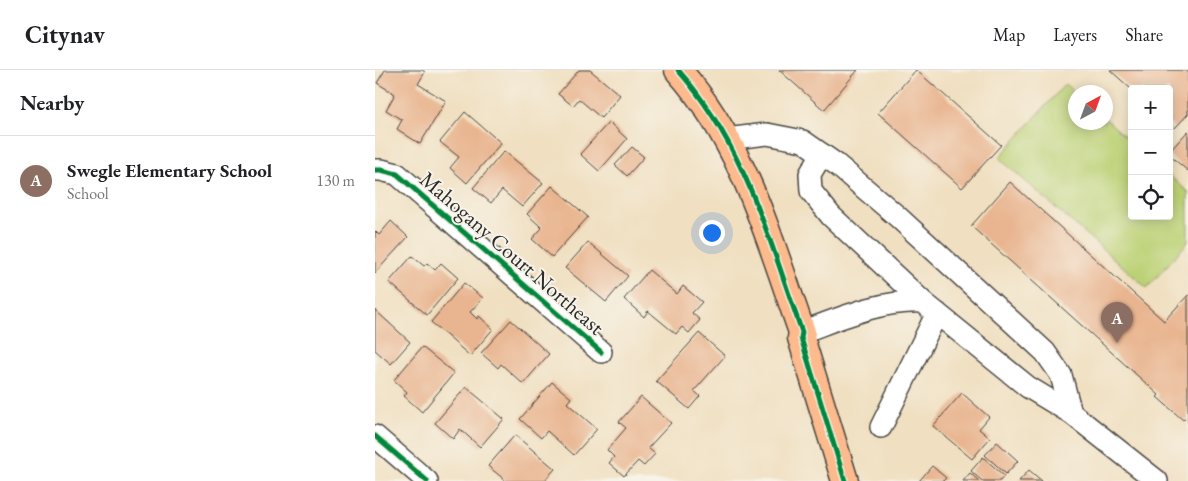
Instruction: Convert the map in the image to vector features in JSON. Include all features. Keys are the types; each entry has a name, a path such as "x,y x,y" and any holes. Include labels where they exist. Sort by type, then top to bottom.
{"main road":[{"path":"678,70 687,80 726,139 741,166 759,208 802,332 801,338 845,481"}],"street":[{"path":"726,139 767,134 803,141 836,164 898,217 1045,352 1061,375 1071,413"},
{"path":"822,154 810,174 811,191 831,216 930,308 1029,387 1071,413 1157,481"},
{"name":"Mahogany Court Northeast","path":"375,170 397,174 601,352"},
{"path":"802,332 857,312 893,303 930,308"},
{"path":"881,426 930,308"},
{"path":"375,436 427,481"}],"green space":[{"path":"1065,84 1068,87 1068,130 1113,130 1113,125 1128,139 1128,220 1173,220 1173,179 1188,192 1188,242 1147,288 999,158"}],"building":[{"path":"385,70 422,70 425,72 418,84 446,101 420,144 397,129 402,120 386,110 395,94 377,83"},
{"path":"579,70 590,70 620,95 601,118 579,99 573,106 558,94"},
{"path":"779,70 858,70 824,110"},
{"path":"916,70 1001,145 962,188 878,113"},
{"path":"1110,70 1188,70 1188,114 1175,128 1173,126 1173,85 1128,86"},
{"path":"465,112 501,143 467,183 450,168 459,157 440,142"},
{"path":"609,122 627,139 599,171 580,154"},
{"path":"1188,131 1188,171 1173,158 1173,148"},
{"path":"632,147 644,157 627,176 615,165"},
{"path":"504,151 543,183 522,207 502,190 491,203 473,188"},
{"path":"1010,182 1164,321 1188,295 1188,422 1184,418 1183,420 1157,397 1159,395 971,226"},
{"path":"552,186 588,217 552,257 532,239 542,228 527,214"},
{"path":"391,221 408,237 375,273 375,231 379,235"},
{"path":"588,242 628,276 606,302 565,268"},
{"path":"412,256 424,266 427,263 435,270 441,263 458,278 427,315 389,282"},
{"path":"649,270 677,294 683,286 702,302 692,313 700,320 689,333 682,327 676,334 648,311 644,317 624,299"},
{"path":"464,283 483,298 470,312 477,319 479,316 493,329 470,356 431,322"},
{"path":"375,310 410,342 391,364 375,350"},
{"path":"511,320 549,354 523,384 501,364 498,368 481,353"},
{"path":"699,333 725,356 694,391 700,396 689,409 656,381"},
{"path":"422,347 454,373 422,412 404,396 407,392 394,380"},
{"path":"552,382 571,398 567,403 597,429 574,455 547,431 541,438 520,419"},
{"path":"466,387 504,419 480,447 460,429 453,439 435,423"},
{"path":"962,393 989,417 979,429 990,438 972,459 933,426"},
{"path":"641,397 671,423 648,448 655,454 644,466 638,461 624,476 609,463 614,457 607,450 626,428 619,422"},
{"path":"515,435 555,469 544,481 506,481 488,466"},
{"path":"997,442 1018,461 1006,474 985,455"},
{"path":"983,457 1004,476 1000,481 982,481 971,471"},
{"path":"932,466 946,478 943,481 919,481"},
{"path":"1029,470 1042,481 1019,481"},
{"path":"970,473 979,481 963,481"}],"cycle path":[{"path":"678,70 701,99 721,130 753,195 802,332 801,338 845,481"},
{"path":"375,170 397,174 601,352"},
{"path":"375,436 427,481"}],"place":[{"name":"Swegle Elementary School","path":"1117,343"}]}
